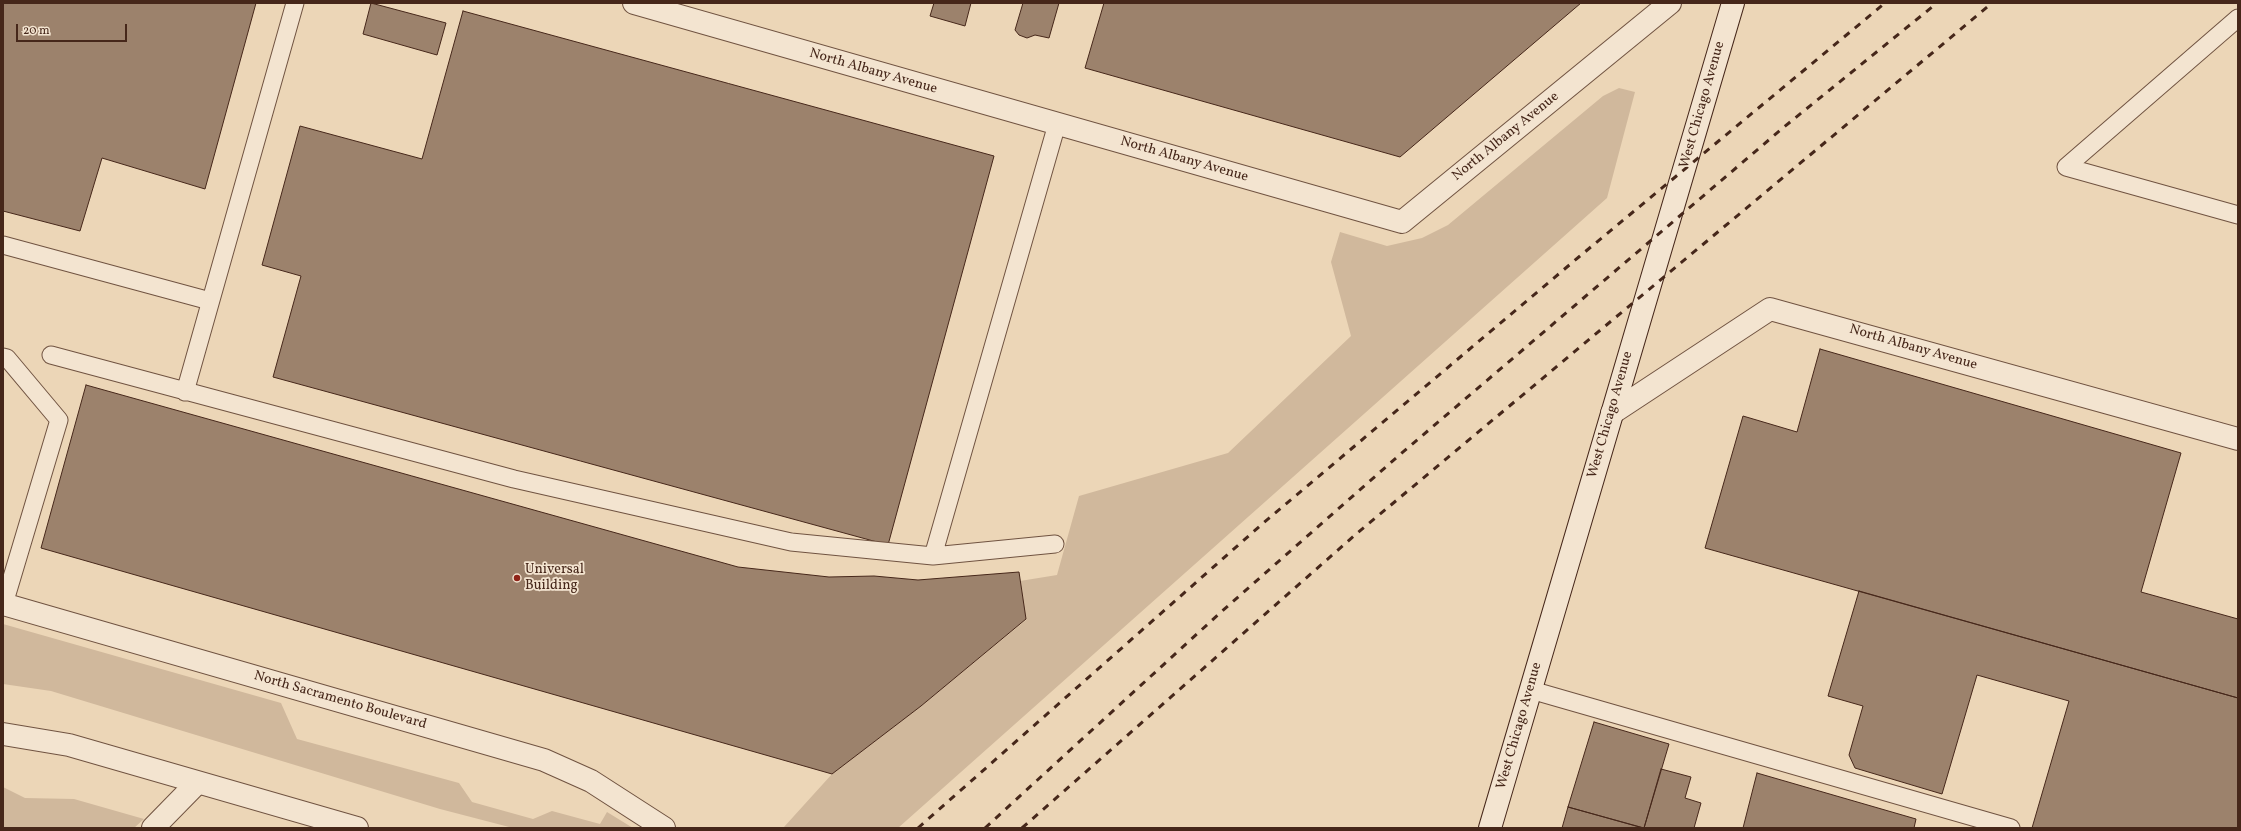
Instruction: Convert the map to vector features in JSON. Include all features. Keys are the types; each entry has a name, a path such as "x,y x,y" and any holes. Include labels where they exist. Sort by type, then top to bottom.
{"street":[{"name":"North Albany Avenue","path":"634,3 1402,222 1670,3"},
{"name":"West Chicago Avenue","path":"1490,828 1733,3"},
{"name":"North Albany Avenue","path":"1612,413 1770,309 2238,439"},
{"name":"North Sacramento Boulevard","path":"4,604 544,760 591,781 664,828"},
{"path":"3,734 69,745 357,828"},
{"path":"153,828 197,783"}],"lane":[{"path":"184,392 295,3"},
{"path":"2238,18 2066,167 2238,215"},
{"path":"934,556 1057,124"},
{"path":"3,245 210,301"},
{"path":"51,355 184,392 514,479 791,542 934,556 1055,544"},
{"path":"3,357 7,358 59,420 4,604"},
{"path":"1531,690 2011,828"}],"shaded area":[{"path":"1619,88 1635,92 1607,198 898,828 784,827 832,774 921,706 1026,620 1020,581 1057,575 1079,496 1228,453 1351,336 1331,262 1340,232 1387,246 1422,238 1448,225 1603,96"},
{"path":"3,624 281,703 297,739 459,783 472,802 533,819 552,811 600,824 607,812 633,828 513,828 440,809 51,691 3,684"},
{"path":"3,787 25,798 74,799 144,819 134,828 3,828"}],"building":[{"path":"3,3 256,3 205,189 102,158 80,231 3,211"},
{"path":"371,3 446,23 437,55 363,34"},
{"path":"934,3 971,3 965,26 930,16"},
{"path":"1023,3 1059,3 1049,38 1035,35 1027,38 1019,35 1015,30"},
{"path":"1104,3 1581,3 1400,157 1085,68"},
{"path":"463,11 994,156 888,545 273,377 301,276 262,265 300,126 422,159"},
{"path":"1820,349 2181,453 2141,592 2238,619 2238,698 1705,548 1743,416 1797,432"},
{"name":"Universal Building","path":"86,385 738,567 829,577 874,576 918,580 1019,572 1026,619 921,706 832,774 41,548"},
{"path":"1859,591 2238,698 2238,828 2032,828 2069,701 1977,675 1942,794 1855,768 1849,755 1863,706 1828,696"},
{"path":"1594,722 1669,744 1644,828 1568,807"},
{"path":"1661,769 1691,777 1685,798 1701,803 1694,828 1644,828"},
{"path":"1757,773 1916,819 1914,828 1743,828"},
{"path":"1568,807 1643,828 1562,828"}],"railway":[{"path":"918,828 1261,525 1580,256 1885,3"},
{"path":"985,828 1221,612 1396,458 1784,127 1937,3"},
{"path":"1022,828 1355,535 1992,3"}],"place":[{"name":"Universal Building","path":"517,578"}]}
